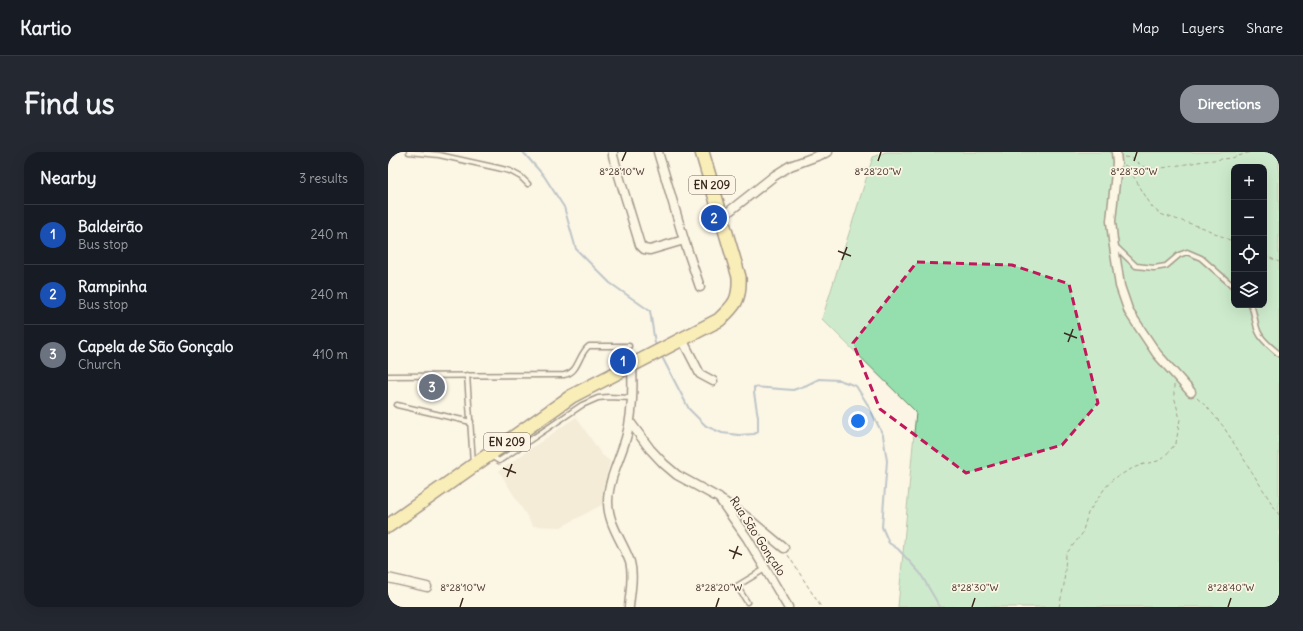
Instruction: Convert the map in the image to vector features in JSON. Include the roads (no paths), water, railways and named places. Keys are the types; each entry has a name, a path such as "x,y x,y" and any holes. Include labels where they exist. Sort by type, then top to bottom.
{"main road":[{"name":"EN 209","path":"388,526 572,396 719,320 729,311 736,302 739,292 739,277 702,152"}],"street":[{"path":"613,152 612,156 640,245 644,249 650,250 684,240"},
{"path":"658,152 684,240 700,287"},
{"path":"722,217 774,176 790,166 828,152"},
{"path":"1116,157 1111,221 1120,286 1129,312 1158,354 1191,392"},
{"path":"682,339 700,374 713,381"},
{"path":"629,607 632,572 630,563 611,519 608,504 612,479 630,422 632,366"},
{"name":"Rua São Gonçalo","path":"630,422 650,449 664,464 677,475 719,498 747,538 788,607"},
{"path":"719,498 744,515 784,548"},
{"path":"388,578 427,587"}],"lane":[{"path":"388,155 393,152"},
{"path":"409,152 439,155 510,171 521,177 528,184"},
{"path":"1113,244 1136,266 1154,268 1166,266 1179,255 1187,252 1201,258 1231,284"},
{"path":"1252,308 1256,325 1262,339 1279,354"},
{"path":"388,376 570,374 576,368 585,349 589,346 629,346"},
{"path":"468,375 474,465"},
{"path":"488,455 499,461 582,405 598,398 632,398"},
{"path":"397,405 471,422"},
{"path":"746,602 737,586 765,569"}],"waterway":[{"path":"523,152 544,176 564,207 576,249 610,283 650,311 655,343 658,347"},
{"path":"661,355 689,409 706,426 722,433 739,435 754,434 758,432 758,417 754,387 793,390 819,379 839,380 856,386 868,405 883,435 887,461 882,527 889,543 898,549 920,573 940,607"}],"place":[{"name":"Rampinha","path":"714,218"},
{"name":"Baldeirão","path":"623,361"},
{"name":"Capela de São Gonçalo","path":"432,387"}]}
